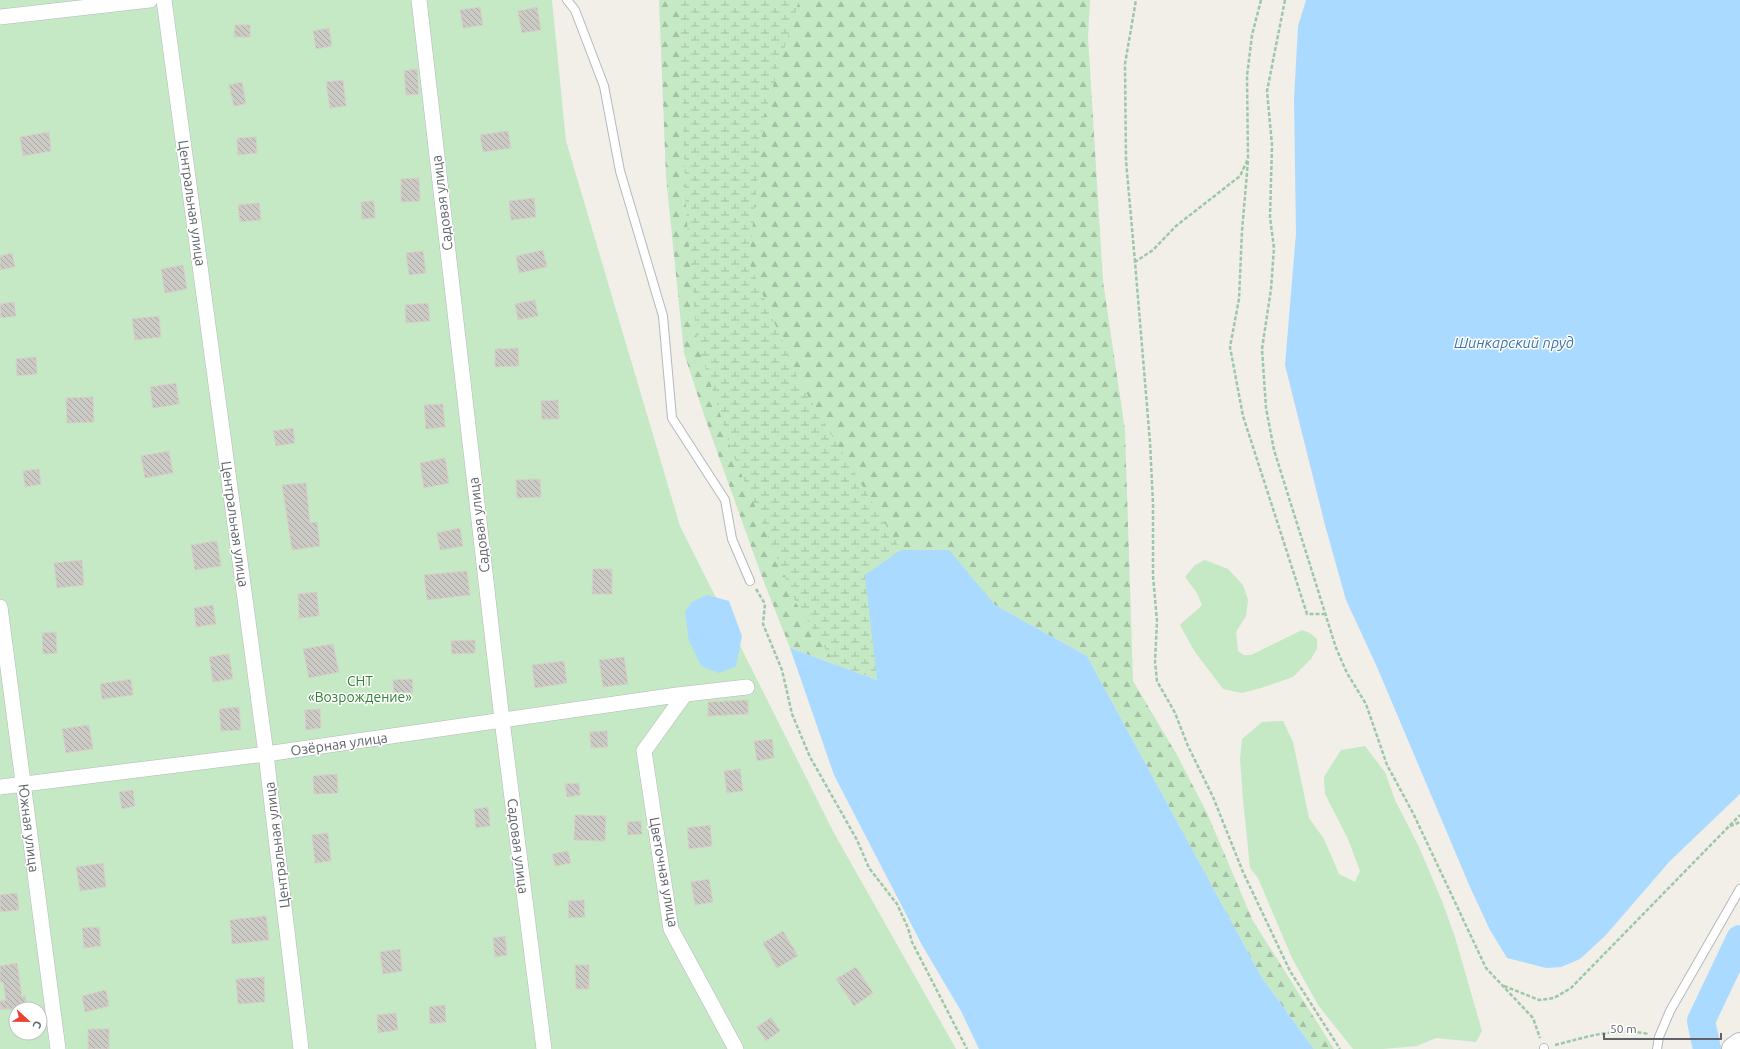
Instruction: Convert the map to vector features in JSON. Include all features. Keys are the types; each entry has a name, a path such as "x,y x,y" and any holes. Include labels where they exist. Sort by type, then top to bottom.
{"street":[{"path":"0,17 150,0"},
{"name":"Центральная улица","path":"164,0 266,754 301,1049"},
{"name":"Садовая улица","path":"419,0 502,720 544,1049"},
{"name":"Южная улица","path":"0,607 58,1049"},
{"name":"Озёрная улица","path":"0,787 266,754 747,687"},
{"name":"Цветочная улица","path":"681,695 644,751 671,929 736,1049"}],"lane":[{"path":"567,0 575,10 604,86 620,171 662,316 672,418 725,500 732,539 750,581"},
{"path":"1658,1049 1659,1037 1670,1011 1740,889"}],"path":[{"path":"1136,0 1125,64 1126,161 1150,442 1153,504 1153,576 1157,621 1155,662 1157,681 1175,713 1188,746 1213,797 1243,872 1290,971 1340,1049"},
{"path":"1261,0 1252,35 1247,76 1248,159 1242,231 1239,299 1230,347 1243,416 1307,614 1324,614"},
{"path":"1285,0 1267,91 1272,145 1270,217 1274,248 1271,289 1262,349 1266,408 1274,450 1324,614 1336,648 1347,673 1366,704 1387,764 1419,826 1486,968 1532,1018 1544,1049 1610,1032 1640,1033 1659,1037"},
{"path":"1135,262 1154,250 1176,226 1240,176 1248,159"},
{"path":"750,581 765,604 764,624 782,670 792,714 810,757 857,840 869,868 897,904 908,928 912,942 967,1049"},
{"path":"1502,985 1538,1000 1554,998 1571,988 1740,815"},
{"path":"1728,827 1740,822"}],"green space":[{"name":"СНТ «Возрождение»","path":"0,0 552,0 566,141 680,526 834,833 956,1049 0,1049"},
{"path":"659,0 1090,0 1088,37 1103,281 1125,430 1133,681 1177,755 1207,813 1253,921 1334,1049 1314,1049 1262,978 1087,656 995,605 949,551 878,680 790,648 762,577 705,418 684,353 666,177"},
{"path":"679,0 799,0 764,116 749,262 798,379 901,550 865,575 878,680 836,665 796,603 732,452 697,341 686,211"},
{"path":"1205,560 1228,569 1243,585 1248,600 1246,616 1236,632 1238,651 1244,655 1251,655 1302,630 1310,633 1317,639 1317,649 1311,659 1293,677 1242,693 1223,689 1195,652 1180,625 1202,605 1197,593 1185,577 1195,565"},
{"path":"1283,721 1293,742 1309,818 1324,839 1339,874 1355,882 1360,871 1348,839 1325,794 1324,777 1341,750 1365,746 1385,772 1395,800 1419,847 1442,901 1455,937 1482,1031 1476,1042 1436,1038 1417,1046 1383,1049 1353,1049 1318,1005 1292,958 1258,878 1250,868 1240,759 1242,739 1262,722"}],"water":[{"name":"Шинкарский пруд","path":"1306,0 1740,0 1740,794 1670,861 1605,936 1580,959 1561,967 1546,968 1507,958 1490,930 1470,887 1377,667 1346,600 1325,525 1285,365 1296,233 1294,99 1298,26"},
{"path":"901,550 949,550 995,605 1087,656 1262,978 1314,1049 979,1049 961,1011 922,945 834,775 790,648 877,680 865,575"},
{"path":"707,595 729,601 742,636 736,666 719,673 701,666 689,641 685,612 692,602"}],"building":[{"path":"480,7 483,25 463,28 460,10"},
{"path":"537,7 541,30 522,33 518,11"},
{"path":"235,25 250,25 250,37 234,37"},
{"path":"329,28 332,46 316,49 313,31"},
{"path":"417,69 419,94 406,95 404,71"},
{"path":"343,80 346,106 330,108 326,82"},
{"path":"242,82 246,104 234,106 229,85"},
{"path":"508,131 511,148 483,152 480,135"},
{"path":"49,132 51,151 23,156 20,137"},
{"path":"256,137 257,153 238,155 237,138"},
{"path":"419,178 420,201 401,202 401,179"},
{"path":"534,198 536,217 511,220 509,201"},
{"path":"374,201 375,218 362,219 361,202"},
{"path":"259,203 261,220 240,222 238,205"},
{"path":"543,250 547,267 519,273 516,256"},
{"path":"423,251 426,273 409,275 406,253"},
{"path":"12,253 15,267 0,270 0,256"},
{"path":"183,265 187,289 165,293 161,269"},
{"path":"535,300 538,316 518,320 515,304"},
{"path":"14,302 16,316 1,318 0,304"},
{"path":"428,303 430,321 406,323 405,305"},
{"path":"159,316 161,337 135,340 132,319"},
{"path":"518,348 519,366 495,367 495,349"},
{"path":"36,357 37,374 17,376 16,359"},
{"path":"176,383 179,404 153,408 150,387"},
{"path":"93,397 94,422 67,423 66,398"},
{"path":"558,400 559,419 542,419 541,401"},
{"path":"443,404 445,427 426,429 424,405"},
{"path":"293,428 295,443 276,446 273,431"},
{"path":"169,451 173,473 145,478 141,456"},
{"path":"445,458 449,483 424,488 420,463"},
{"path":"39,469 41,484 25,487 23,471"},
{"path":"540,479 541,497 517,498 516,480"},
{"path":"306,483 310,523 317,522 320,546 292,550 282,485"},
{"path":"460,528 463,546 440,550 437,533"},
{"path":"217,541 221,566 195,570 191,545"},
{"path":"82,560 84,585 57,588 54,563"},
{"path":"593,569 612,569 612,594 592,594"},
{"path":"467,571 470,595 427,600 424,575"},
{"path":"317,592 319,616 299,618 298,594"},
{"path":"213,605 216,624 196,627 194,608"},
{"path":"56,632 57,653 43,654 42,633"},
{"path":"475,640 475,653 452,654 451,641"},
{"path":"333,644 339,672 309,678 303,649"},
{"path":"229,654 233,679 213,682 209,657"},
{"path":"624,657 628,684 603,687 599,660"},
{"path":"564,661 567,683 535,688 532,665"},
{"path":"131,679 133,695 102,699 100,684"},
{"path":"412,679 413,692 394,693 393,680"},
{"path":"748,700 748,714 708,716 708,702"},
{"path":"239,707 241,730 221,731 219,709"},
{"path":"320,709 321,728 306,730 305,710"},
{"path":"89,725 93,749 66,753 62,729"},
{"path":"607,731 608,747 591,748 590,732"},
{"path":"772,739 774,758 757,761 754,741"},
{"path":"740,769 743,791 727,793 724,771"},
{"path":"337,774 338,793 314,794 313,776"},
{"path":"579,783 580,795 567,797 565,784"},
{"path":"133,790 135,806 122,809 119,792"},
{"path":"488,807 490,826 476,828 474,809"},
{"path":"575,815 606,816 605,841 574,840"},
{"path":"641,821 642,834 628,835 627,822"},
{"path":"710,825 712,846 689,849 687,828"},
{"path":"328,833 331,861 315,863 312,835"},
{"path":"568,851 571,863 555,866 552,854"},
{"path":"103,863 106,887 80,891 76,867"},
{"path":"709,879 713,902 695,905 691,882"},
{"path":"17,893 19,910 0,912 0,895"},
{"path":"584,900 585,917 569,918 568,901"},
{"path":"266,916 269,940 232,944 230,920"},
{"path":"99,927 101,946 84,948 82,928"},
{"path":"783,931 798,956 777,968 763,943"},
{"path":"505,936 507,955 495,957 493,938"},
{"path":"400,949 402,971 383,974 380,952"},
{"path":"17,963 22,997 25,996 26,1001 8,1001 8,1009 0,1009 0,1001 6,1000 3,982 0,982 0,966"},
{"path":"575,965 589,965 589,989 576,989"},
{"path":"856,967 873,993 854,1006 836,979"},
{"path":"264,977 265,1002 238,1004 236,979"},
{"path":"106,990 109,1006 85,1012 82,996"},
{"path":"445,1005 446,1022 430,1024 429,1007"},
{"path":"396,1013 398,1030 378,1033 377,1015"},
{"path":"771,1017 780,1031 766,1041 757,1027"},
{"path":"88,1029 109,1029 109,1049 88,1049"}],"waterway":[{"path":"1707,1049 1701,1021 1740,939"}]}
